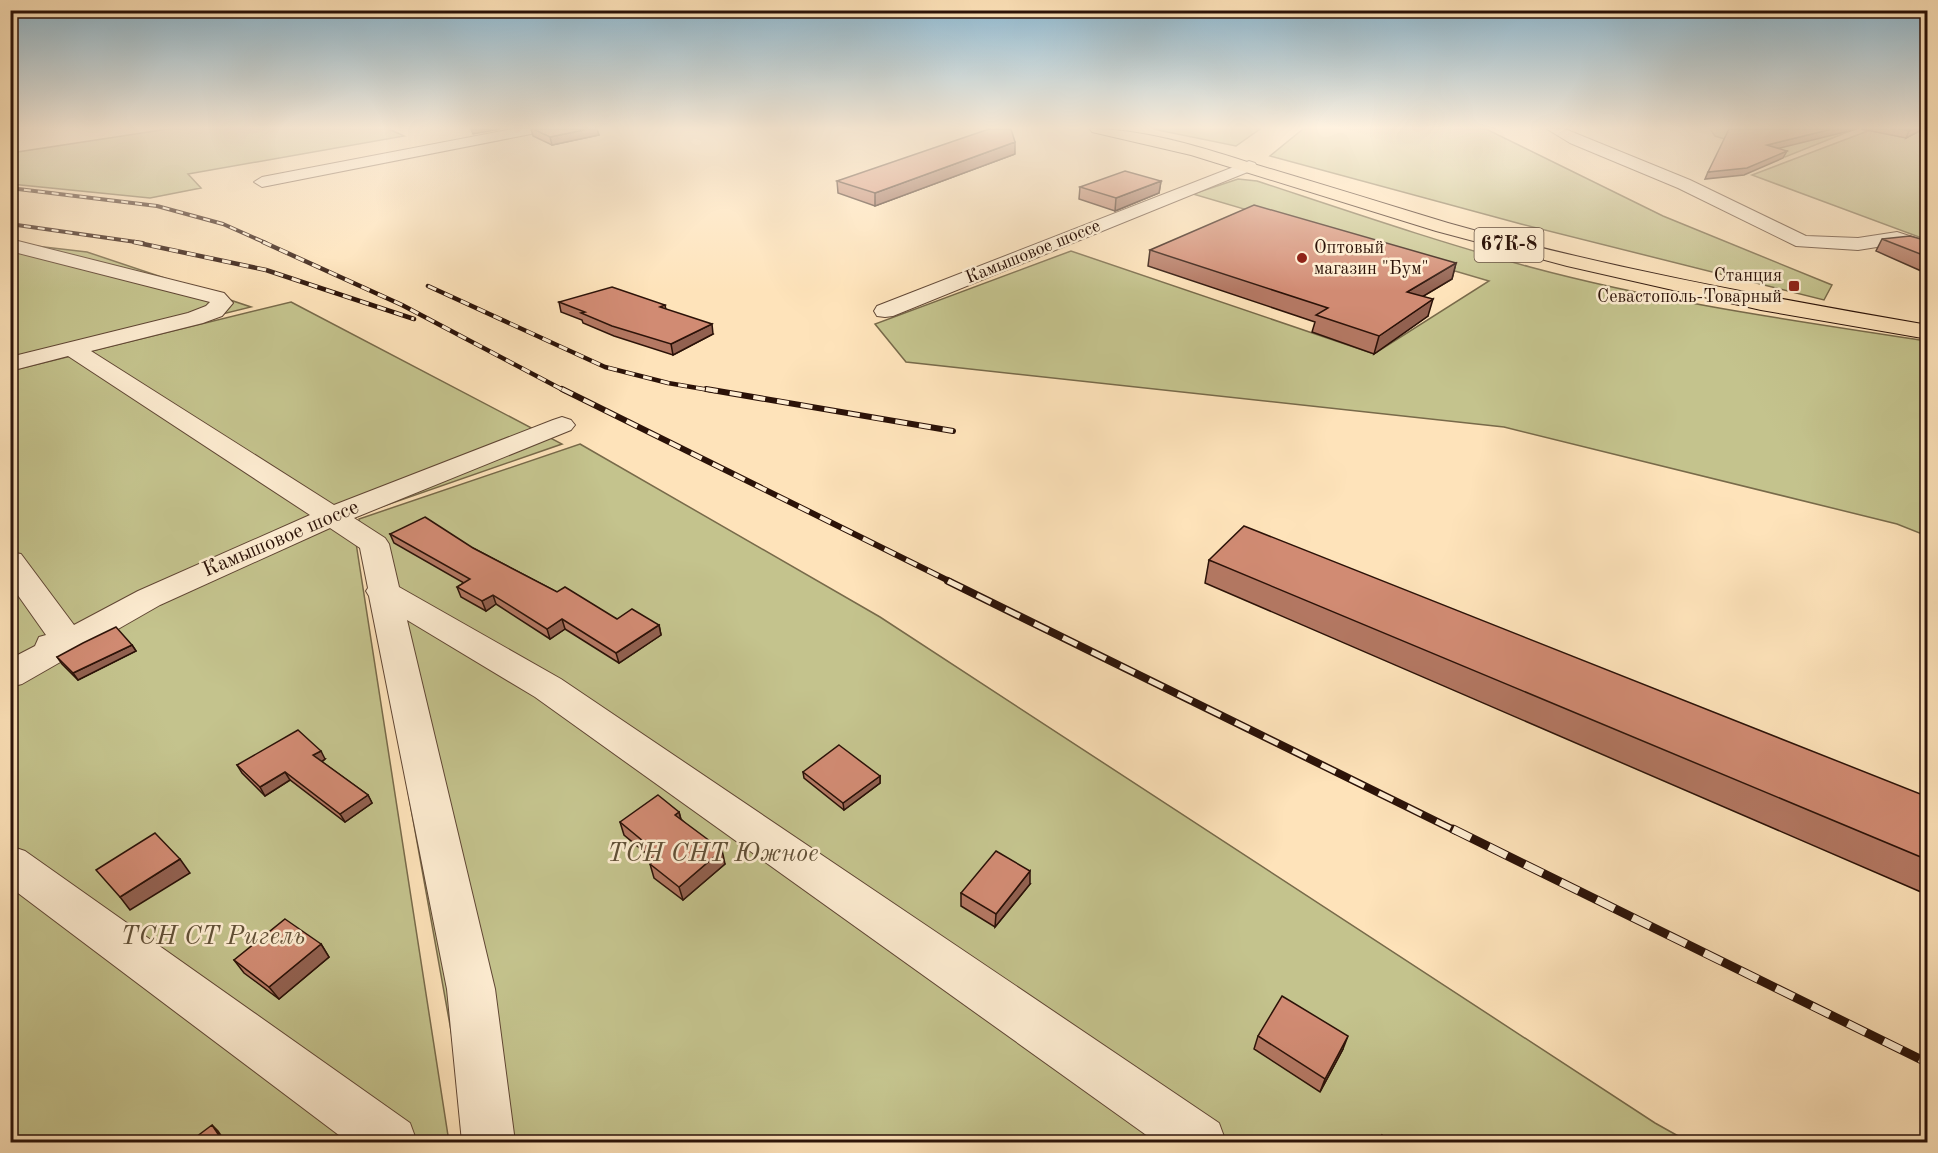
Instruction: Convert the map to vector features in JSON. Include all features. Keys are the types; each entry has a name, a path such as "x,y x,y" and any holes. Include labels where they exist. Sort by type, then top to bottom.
{"main road":[{"name":"67К-8","path":"1302,183 1443,227 1589,265 1761,303 1928,332"},
{"name":"67К-8","path":"1330,183 1456,221 1585,254 1775,296 1928,321"}],"street":[{"name":"Камышовое шоссе","path":"885,311 1207,183"},
{"path":"1681,183 1803,242 1858,244 1897,238 1928,249"},
{"path":"10,246 35,250 221,300 220,307 206,315 74,350 10,364"},
{"path":"10,258 35,250"},
{"path":"74,350 374,544 382,591 471,989 488,1143"},
{"name":"Камышовое шоссе","path":"10,675 149,597 331,516 562,425"},
{"path":"10,561 69,642 10,652"},
{"path":"382,591 548,688 1200,1143"},
{"path":"10,863 391,1143"}],"green space":[{"path":"196,183 201,188 150,198 11,184"},
{"path":"1227,183 1262,183 1461,247 1628,291 1728,310 1927,341 1927,536 1897,524 1504,427 906,362 875,324 1071,251 1374,354 1489,281 1193,194"},
{"path":"1369,183 1595,183 1663,216 1832,285 1824,300 1521,224"},
{"path":"1773,183 1927,183 1927,240"},
{"path":"10,243 87,252 251,307 11,366"},
{"name":"ТСН СТ Ригель","path":"291,302 562,444 352,517 449,1142 11,1142 10,371"},
{"name":"ТСН СНТ Южное","path":"580,444 880,617 1655,1123 1689,1142 471,1142 359,519"}],"building":[{"path":"843,183 903,183 875,193"},
{"path":"1092,183 1156,183 1116,198 1080,187"},
{"path":"1254,205 1456,263 1407,292 1433,299 1379,336 1316,315 1328,308 1150,250"},
{"path":"1910,236 1928,241 1928,257 1882,239"},
{"path":"612,287 665,305 660,307 712,324 671,344 612,326 559,302"},
{"path":"425,517 473,548 557,592 565,587 617,619 632,609 659,625 616,653 562,619 547,629 493,595 482,601 457,587 470,579 390,534"},
{"path":"1244,526 1928,797 1928,860 1209,560"},
{"path":"116,627 132,645 73,673 57,657 83,643"},
{"path":"298,730 321,751 313,755 368,795 340,814 285,772 260,787 237,765"},
{"path":"839,745 880,776 843,803 803,772"},
{"path":"658,795 679,812 675,815 722,850 679,887 650,864 661,856 620,822"},
{"path":"155,833 180,859 120,897 96,870"},
{"path":"996,851 1030,871 996,914 961,893"},
{"path":"285,919 321,944 269,987 234,960"},
{"path":"1282,996 1348,1036 1325,1079 1258,1036"},
{"path":"212,1125 224,1143 188,1143"},
{"path":"1382,1135 1393,1143 1378,1143"}],"railway":[{"path":"10,188 157,206 223,224 266,243"},
{"path":"10,224 143,243"},
{"path":"134,242 266,270 414,319"},
{"path":"263,242 402,305 565,391"},
{"path":"428,286 605,367 668,383 715,391"},
{"path":"562,389 951,582"},
{"path":"706,389 953,431"},
{"path":"948,581 1456,831"},
{"path":"1453,829 1928,1063"}],"place":[{"name":"Оптовый магазин \"Бум\"","path":"1302,258"},
{"name":"Станция Севастополь-Товарный","path":"1794,286"}]}
